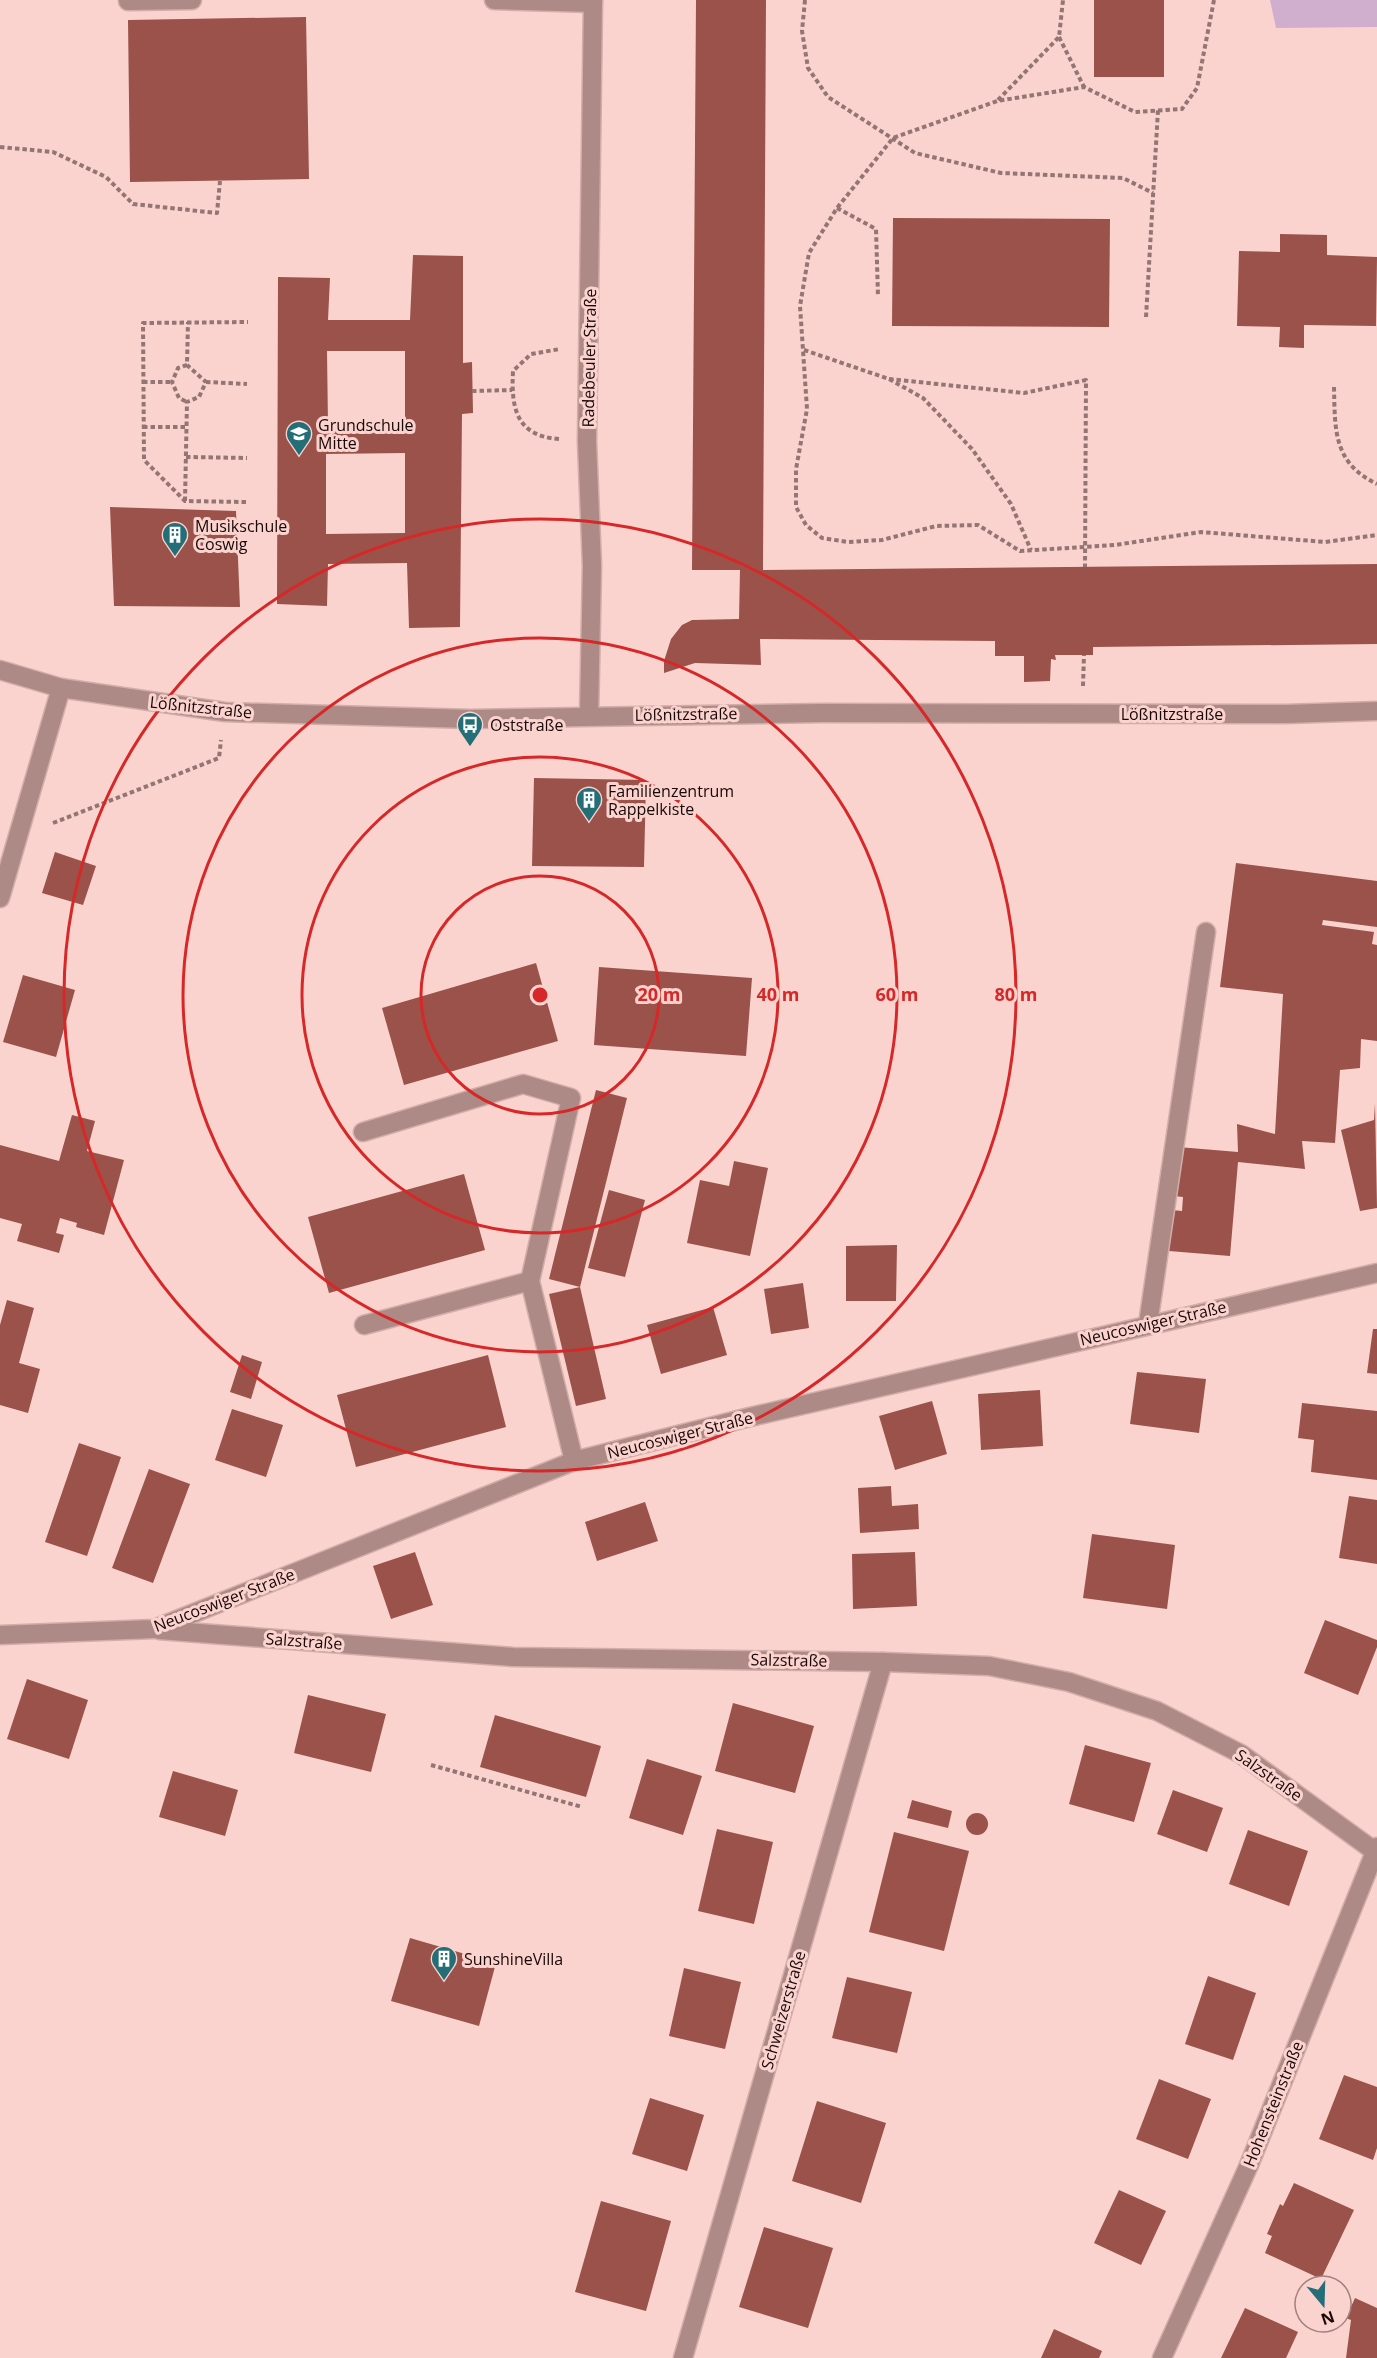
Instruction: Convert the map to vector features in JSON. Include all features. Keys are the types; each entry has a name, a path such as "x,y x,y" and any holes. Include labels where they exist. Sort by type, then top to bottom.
{"street":[{"path":"128,1 192,0"},
{"path":"494,0 593,2"},
{"name":"Radebeuler Straße","path":"589,716 592,566 587,441 593,2"},
{"name":"Lößnitzstraße","path":"0,670 61,688 225,712 471,719 821,712 1286,714 1377,711"},
{"path":"0,898 9,838 61,688"},
{"path":"1148,1324 1206,932"},
{"path":"363,1132 523,1084 571,1098 530,1281 574,1461"},
{"name":"Neucoswiger Straße","path":"0,1635 154,1629 574,1461 1148,1324 1377,1273"},
{"path":"364,1325 530,1281"},
{"name":"Salzstraße","path":"154,1629 513,1657 883,1662 989,1666 1069,1682 1157,1711 1242,1754 1376,1850"},
{"name":"Schweizerstraße","path":"684,2358 883,1662"},
{"name":"Hohensteinstraße","path":"1161,2358 1249,2165 1376,1850"}],"path":[{"path":"805,0 802,31 808,68 828,97 915,153 1001,172 1123,178 1152,193"},
{"path":"1064,0 1059,37 1084,87"},
{"path":"1214,0 1197,88 1182,109 1135,112 1084,87 997,101 893,138 837,208 809,253 800,306 807,409 796,469 796,507 806,525 822,538 848,542 882,540 936,526 978,525 1020,551 1115,545 1201,532 1325,542 1377,535"},
{"path":"997,101 1059,37"},
{"path":"1146,317 1158,110"},
{"path":"0,147 53,152 106,177 133,204 218,213 220,181"},
{"path":"837,208 876,229 878,296"},
{"path":"187,365 188,322"},
{"path":"246,502 185,501 144,460 143,323 248,322"},
{"path":"587,441 544,438 525,428 511,403 513,371 531,354 567,347 589,350"},
{"path":"804,350 889,379 923,398 972,449 1011,504 1031,550"},
{"path":"187,365 207,382 247,384"},
{"path":"187,365 178,368 172,382 179,398 187,402 199,397 207,382"},
{"path":"889,379 1024,393 1086,380 1084,567"},
{"path":"143,382 172,382"},
{"path":"1334,387 1335,431 1342,454 1363,477 1377,484"},
{"path":"472,391 512,390"},
{"path":"185,501 187,402"},
{"path":"143,427 186,427"},
{"path":"186,458 247,458"},
{"path":"9,838 219,758 225,712"},
{"path":"431,1765 582,1807"}],"shaded area":[{"path":"1270,0 1377,0 1377,27 1276,28"}],"building":[{"path":"696,0 766,0 763,570 1377,564 1377,644 1093,647 1093,655 1055,655 1056,660 1051,659 1050,681 1024,682 1024,656 995,656 995,641 760,639 761,665 695,663 664,673 664,661 671,639 682,625 692,620 739,619 740,570 692,570"},
{"path":"1094,0 1164,0 1164,77 1094,77"},
{"path":"306,17 309,179 130,182 128,20"},
{"path":"893,218 1110,219 1109,327 892,326"},
{"path":"1280,234 1327,235 1327,255 1377,257 1376,326 1304,325 1304,348 1279,347 1280,327 1237,326 1239,251 1280,252"},
{"path":"413,255 463,256 463,363 472,362 473,413 462,414 460,627 409,628 407,563 328,564 327,606 277,604 278,277 330,278 328,320 410,320","holes":["327,351 405,351 405,424 328,425","405,453 405,533 326,534 326,454"]},
{"name":"Musikschule Coswig","path":"110,507 236,511 240,607 114,606"},
{"name":"Familienzentrum Rappelkiste","path":"534,778 646,780 644,867 532,866"},
{"path":"55,852 96,866 83,905 42,893"},
{"path":"1236,863 1377,881 1377,927 1323,920 1322,925 1374,932 1372,944 1377,945 1377,1041 1361,1039 1360,1068 1340,1070 1335,1143 1302,1141 1305,1169 1238,1162 1230,1256 1169,1251 1172,1210 1182,1211 1183,1197 1174,1196 1178,1147 1238,1152 1237,1124 1275,1134 1283,994 1220,987"},
{"path":"536,963 558,1041 404,1085 382,1008"},
{"path":"599,967 752,978 746,1056 594,1045"},
{"path":"23,975 75,990 56,1057 3,1042"},
{"path":"596,1090 627,1098 580,1287 549,1279"},
{"path":"1375,1103 1377,1208 1360,1211 1341,1130 1374,1120"},
{"path":"72,1115 95,1121 87,1151 124,1160 104,1235 76,1227 77,1223 60,1218 56,1233 64,1235 59,1253 17,1241 22,1224 0,1218 0,1145 59,1161"},
{"path":"734,1161 768,1168 750,1256 687,1243 700,1180 729,1186"},
{"path":"464,1174 485,1250 329,1293 308,1217"},
{"path":"609,1190 645,1200 625,1277 588,1268"},
{"path":"897,1245 896,1301 846,1301 846,1246"},
{"path":"803,1283 809,1328 771,1334 764,1289"},
{"path":"580,1287 606,1399 576,1406 549,1294"},
{"path":"7,1300 34,1308 19,1363 40,1369 28,1413 0,1405 0,1325"},
{"path":"713,1307 727,1355 661,1374 647,1325"},
{"path":"1373,1329 1377,1329 1377,1374 1367,1373"},
{"path":"242,1355 262,1362 251,1399 230,1392"},
{"path":"488,1355 506,1427 356,1467 337,1395"},
{"path":"1137,1372 1206,1379 1199,1433 1130,1424"},
{"path":"1040,1390 1043,1446 981,1450 978,1394"},
{"path":"932,1401 947,1454 895,1470 879,1416"},
{"path":"1302,1403 1377,1411 1377,1480 1311,1472 1314,1440 1298,1438"},
{"path":"232,1409 283,1425 266,1477 215,1460"},
{"path":"79,1443 121,1457 87,1556 45,1542"},
{"path":"149,1469 190,1484 153,1583 112,1568"},
{"path":"891,1486 892,1506 918,1504 919,1529 860,1533 858,1488"},
{"path":"1349,1496 1377,1500 1377,1564 1339,1558"},
{"path":"645,1502 658,1541 597,1561 585,1522"},
{"path":"1092,1534 1175,1545 1167,1609 1083,1598"},
{"path":"415,1552 433,1605 391,1619 373,1566"},
{"path":"915,1552 917,1606 853,1609 852,1554"},
{"path":"1325,1620 1377,1640 1377,1647 1358,1695 1304,1673"},
{"path":"27,1679 88,1700 69,1759 7,1739"},
{"path":"308,1695 386,1714 371,1772 294,1753"},
{"path":"733,1703 814,1726 795,1793 715,1771"},
{"path":"495,1715 601,1746 586,1797 480,1767"},
{"path":"1085,1745 1151,1763 1134,1822 1069,1804"},
{"path":"647,1759 702,1776 683,1835 629,1818"},
{"path":"173,1771 238,1790 225,1836 159,1817"},
{"path":"1173,1790 1223,1808 1207,1852 1157,1834"},
{"path":"912,1800 952,1811 948,1828 907,1818"},
{"path":"977,1813 985,1816 988,1824 985,1832 977,1835 969,1832 966,1824 969,1816"},
{"path":"717,1829 773,1842 754,1924 698,1911"},
{"path":"1248,1830 1308,1851 1289,1906 1229,1884"},
{"path":"894,1832 969,1851 944,1951 869,1932"},
{"name":"SunshineVilla","path":"410,1938 496,1963 479,2026 391,2001"},
{"path":"684,1968 741,1982 725,2049 669,2036"},
{"path":"1208,1976 1256,1993 1233,2060 1185,2044"},
{"path":"847,1977 912,1992 897,2053 832,2038"},
{"path":"1344,2075 1377,2087 1377,2148 1373,2160 1319,2139"},
{"path":"1159,2079 1211,2099 1188,2159 1136,2139"},
{"path":"650,2098 704,2115 687,2171 632,2154"},
{"path":"817,2101 886,2123 861,2203 792,2181"},
{"path":"1294,2183 1354,2210 1323,2274 1310,2274 1265,2253 1272,2236 1267,2234 1280,2204 1283,2206"},
{"path":"1119,2190 1166,2211 1141,2265 1094,2243"},
{"path":"601,2201 671,2221 646,2311 575,2292"},
{"path":"764,2227 833,2248 808,2328 739,2307"},
{"path":"1355,2298 1377,2308 1377,2358 1346,2358 1349,2334 1353,2334"},
{"path":"1245,2308 1293,2330 1293,2334 1297,2334 1286,2358 1221,2358"},
{"path":"1054,2329 1102,2351 1099,2358 1041,2358"}],"place":[{"name":"Grundschule Mitte","path":"299,457"},
{"name":"Musikschule Coswig","path":"175,558"},
{"name":"Oststraße","path":"470,748"},
{"name":"Familienzentrum Rappelkiste","path":"589,823"},
{"name":"SunshineVilla","path":"444,1982"}]}
